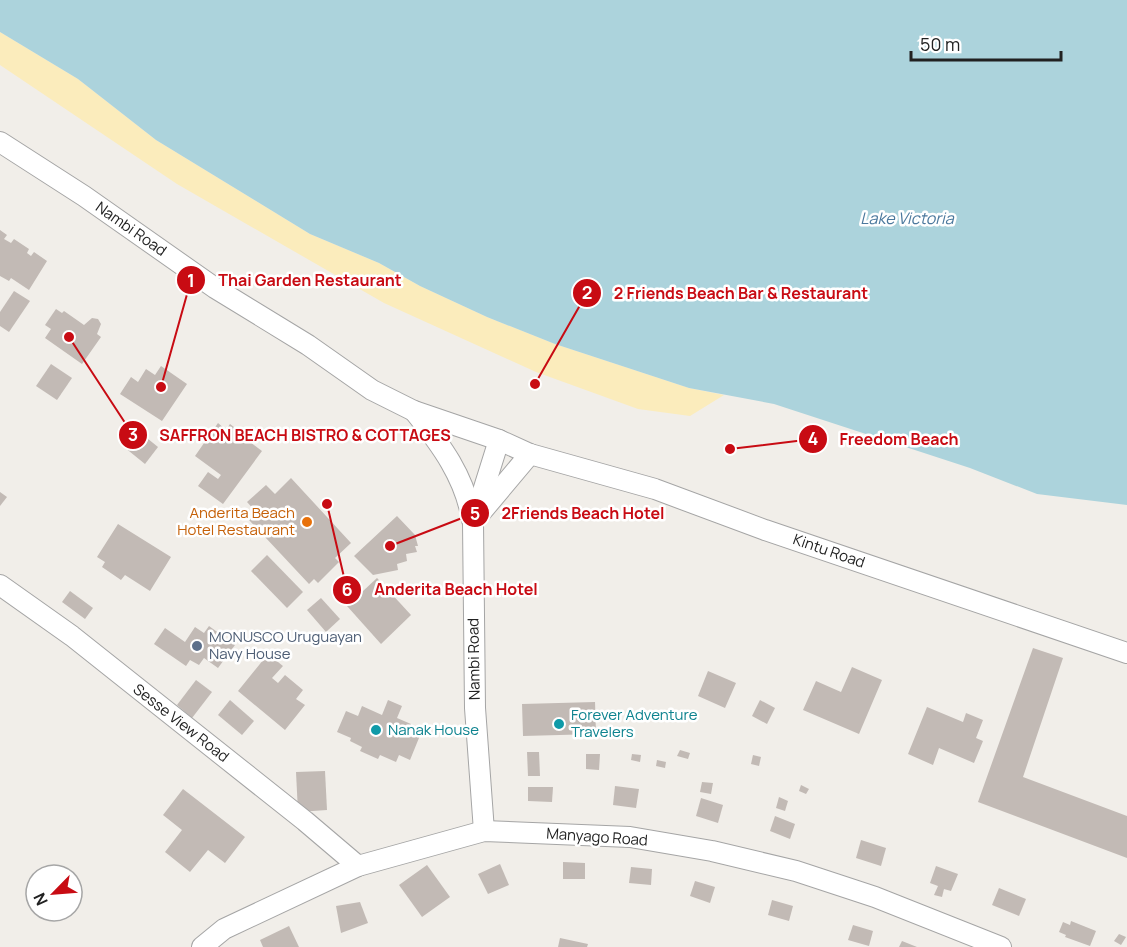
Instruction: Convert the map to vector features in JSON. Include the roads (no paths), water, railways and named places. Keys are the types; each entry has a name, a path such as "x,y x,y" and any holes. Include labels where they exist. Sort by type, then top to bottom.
{"street":[{"name":"Nambi Road","path":"0,142 84,196 215,288 308,345 372,390 414,411 499,440 531,454"},
{"name":"Nambi Road","path":"414,411 443,448 459,475 469,503 472,523 475,708 484,831"},
{"name":"Nambi Road","path":"472,523 499,440"},
{"path":"472,523 531,454"},
{"name":"Kintu Road","path":"531,454 655,489 765,530 1127,653"},
{"name":"Sesse View Road","path":"0,585 72,636 305,820 358,866"},
{"name":"Manyago Road","path":"202,947 224,929 358,866 484,831 630,837 712,851 796,871 875,897 1001,947"}],"water":[{"name":"Lake Victoria","path":"0,0 1127,0 1127,505 1037,494 970,468 774,404 689,388 555,344 487,317 420,286 379,263 310,234 156,140 78,79 0,32"}],"place":[{"name":"SAFFRON BEACH BISTRO & COTTAGES","path":"69,337"},
{"name":"2 Friends Beach Bar & Restaurant","path":"535,384"},
{"name":"Thai Garden Restaurant","path":"161,387"},
{"name":"Freedom Beach","path":"730,449"},
{"name":"Anderita Beach Hotel","path":"327,504"},
{"name":"Anderita Beach Hotel Restaurant","path":"307,522"},
{"name":"2Friends Beach Hotel","path":"390,546"},
{"name":"MONUSCO Uruguayan Navy House","path":"197,646"},
{"name":"Forever Adventure Travelers","path":"559,724"},
{"name":"Nanak House","path":"376,730"}]}
